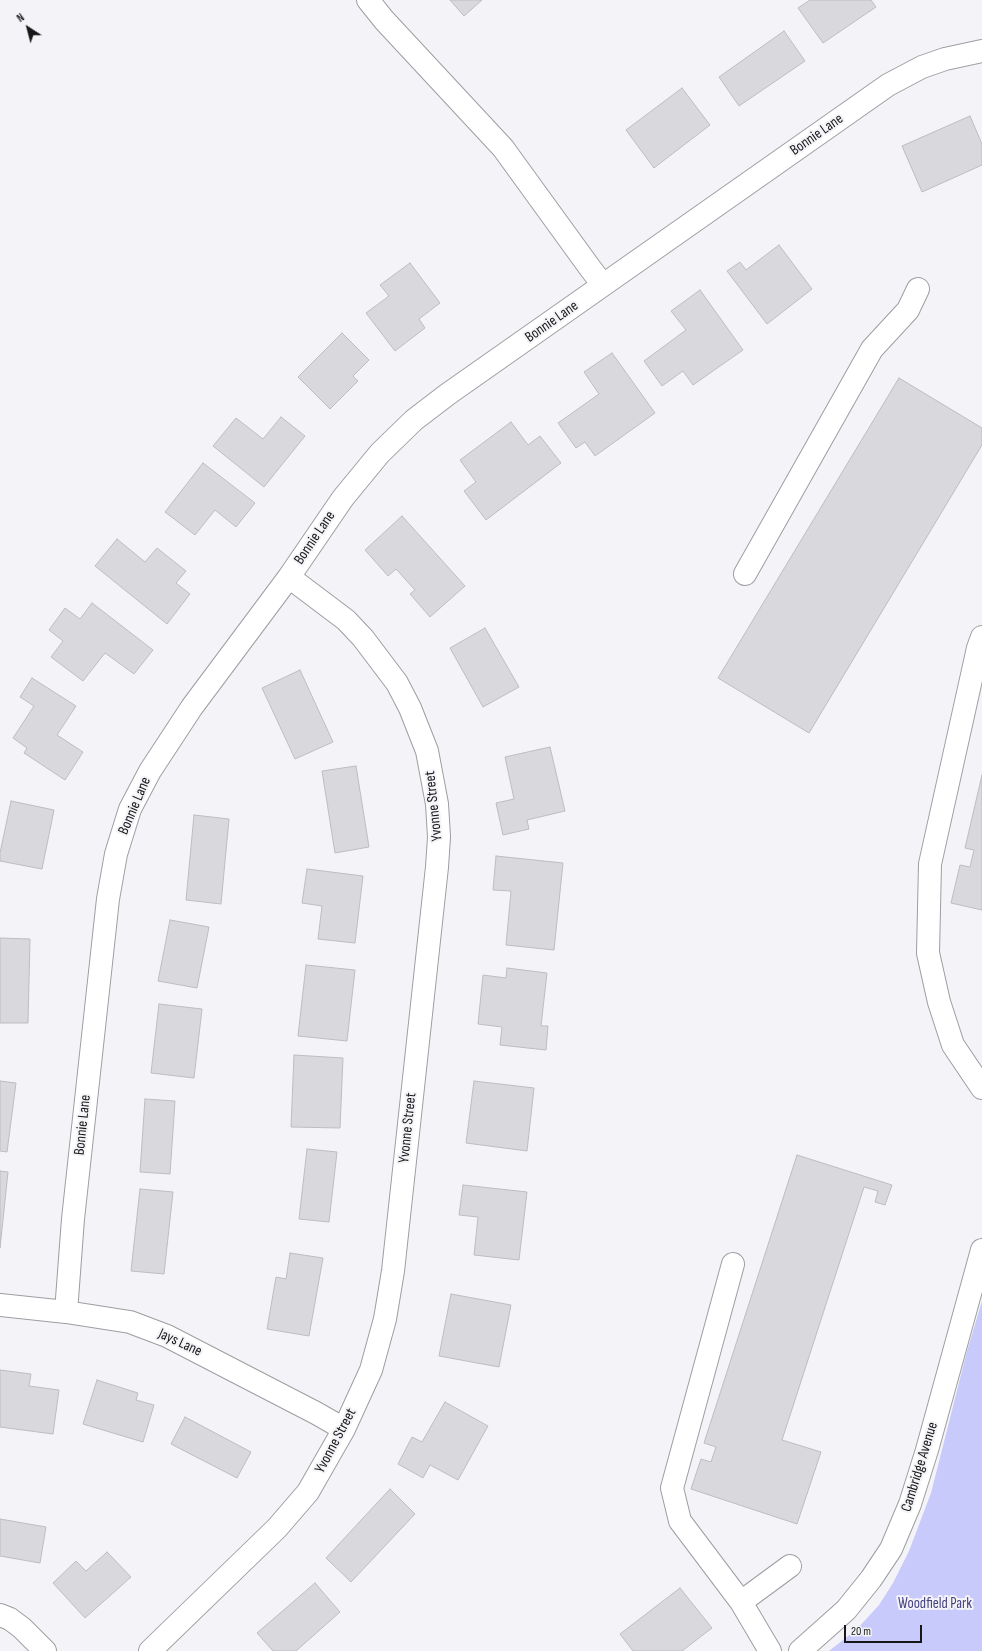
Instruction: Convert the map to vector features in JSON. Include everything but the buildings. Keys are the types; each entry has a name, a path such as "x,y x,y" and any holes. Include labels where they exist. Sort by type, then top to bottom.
{"street":[{"path":"372,2 384,20 503,148 604,285"},
{"name":"Bonnie Lane","path":"66,1312 73,1219 108,898 116,854 130,809 150,770 192,707 289,577 343,498 380,453 414,420 448,394 888,84 922,67 945,59 982,51"},
{"path":"745,574 872,349 908,310 918,289"},
{"name":"Yvonne Street","path":"150,1651 277,1528 308,1492 344,1429 371,1370 385,1319 393,1271 437,867 439,837 437,804 427,751 410,708 397,683 363,638 346,620 289,577"},
{"path":"982,637 978,648 930,864 928,953 939,1002 953,1045 982,1088"},
{"name":"Cambridge Avenue","path":"800,1651 846,1610 872,1578 891,1549 910,1504 927,1450 982,1250"},
{"path":"733,1264 672,1488 680,1521 741,1602 770,1651"},
{"name":"Jays Lane","path":"0,1305 66,1312 130,1322 167,1336 344,1429"},
{"path":"741,1602 790,1566"},
{"path":"0,1615 10,1619 22,1628 44,1651"}],"green space":[{"name":"Woodfield Park","path":"982,1301 982,1651 829,1651 857,1629 879,1605 893,1583 909,1551 931,1493 967,1351"}]}
